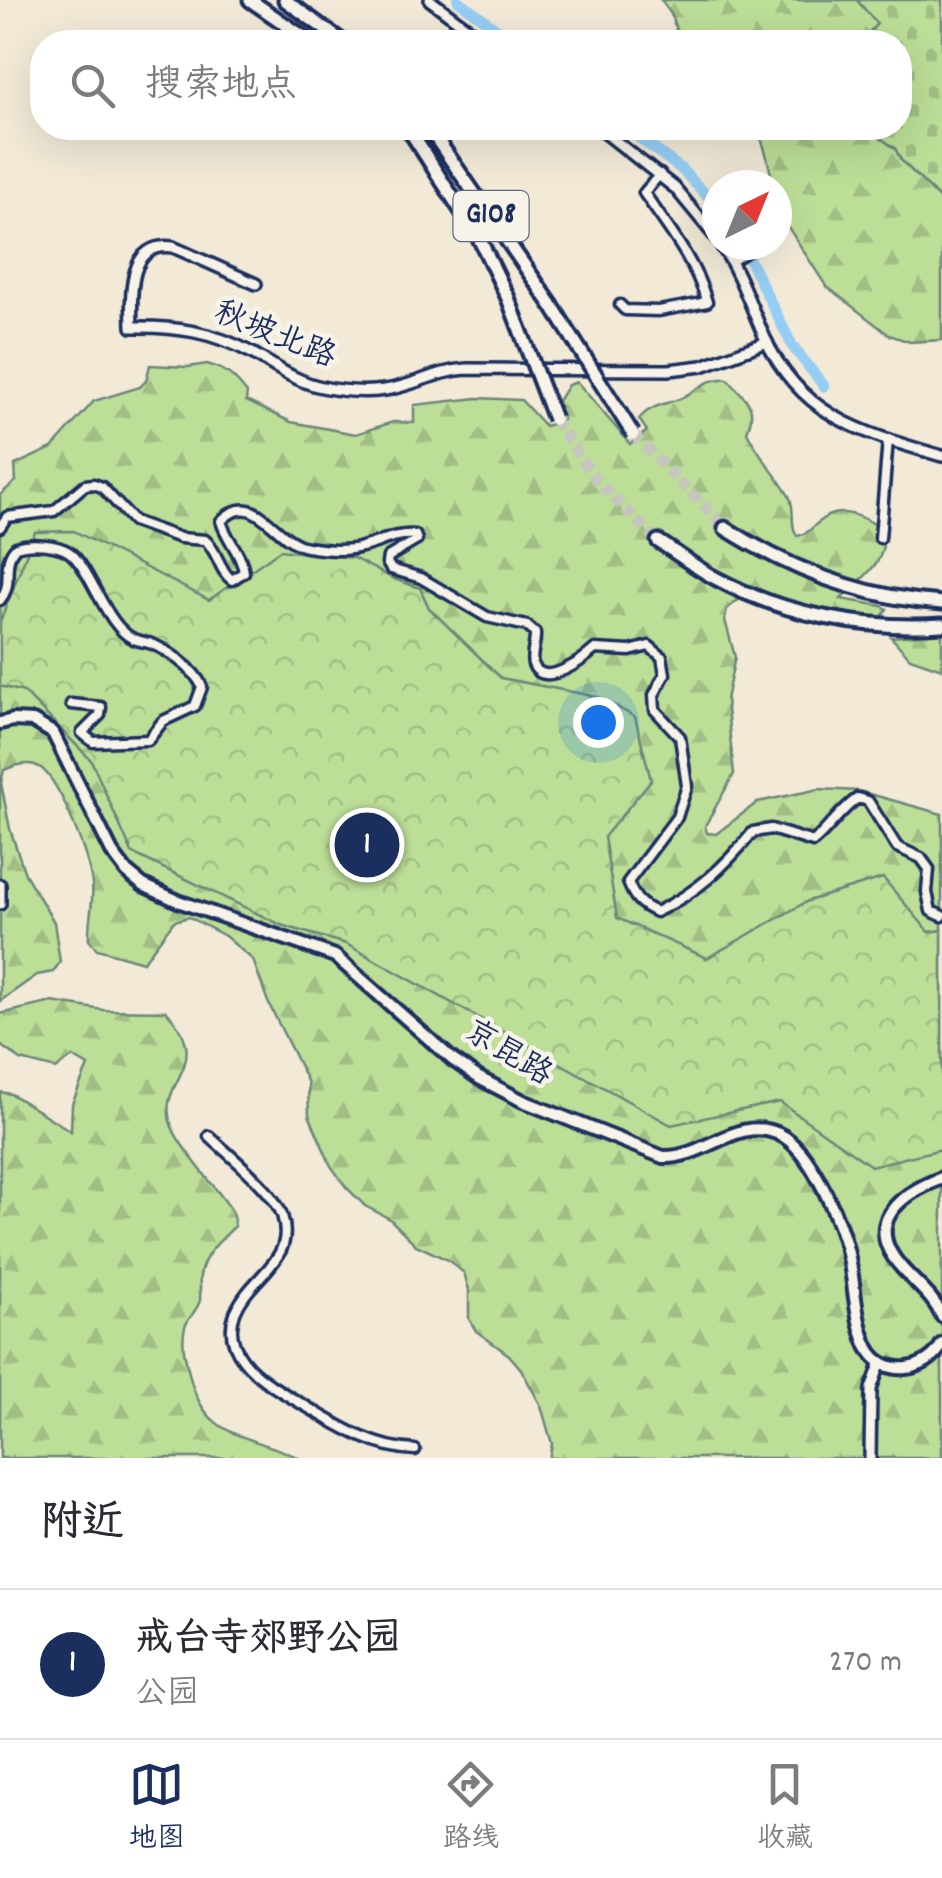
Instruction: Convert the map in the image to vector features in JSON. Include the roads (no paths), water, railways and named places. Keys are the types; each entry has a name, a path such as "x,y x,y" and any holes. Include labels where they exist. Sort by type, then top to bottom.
{"highway":[{"path":"250,0 294,30"},
{"path":"285,0 326,30"},
{"name":"G108","path":"416,140 480,240 508,298 554,419"},
{"name":"G108","path":"438,140 551,304 633,434"},
{"path":"725,528 809,573 881,594 942,603"},
{"path":"658,541 716,579 781,606 834,619 942,625"}],"main road":[{"name":"京昆路","path":"0,723 23,720 43,726 52,734 104,838 119,863 136,879 178,900 335,956 452,1060 492,1086 663,1157 688,1155 743,1130 772,1131 790,1140 809,1163 842,1236 867,1346 881,1362"},
{"path":"942,1178 899,1200 885,1230 892,1256 942,1316"},
{"path":"881,1362 899,1368 920,1366 942,1344"}],"street":[{"path":"430,0 470,30"},
{"path":"615,140 660,174 702,220"},
{"path":"620,305 625,310 659,311 706,302 701,281 683,248 644,193 660,174"},
{"name":"秋坡北路","path":"256,284 173,247 150,250 132,275 132,327 167,326 206,334 234,344 299,380 358,391 386,390 440,371 468,369 669,370 702,366 767,342"},
{"path":"732,261 767,342 805,398 841,420 888,440 942,456"},
{"path":"880,538 888,440"},
{"path":"0,527 7,517 54,511 85,485 94,484 102,487 133,522 180,538 205,540 232,580 244,572 244,564 224,534 221,521 232,510 244,508 258,514 303,546 347,550 399,533 415,535 418,540 388,557 386,563 421,578 487,617 527,626 535,633 532,662 536,669 548,674 576,666 595,650 630,651 649,646 662,657 665,674 654,696 656,710 680,737 687,786 677,817 628,882 634,897 645,907 656,912 688,896 718,874 753,832 771,830 813,842 858,798 868,801 898,847 921,858 928,870 931,911 942,916"},
{"path":"0,600 9,584 6,562 16,547 32,544 65,549 80,562 92,589 123,632 155,646 187,668 202,687 195,706 169,716 154,736 141,742 93,742 82,732 100,715 101,707 72,704"},
{"path":"0,885 0,904"},
{"path":"209,1136 274,1201 285,1239 280,1256 244,1296 233,1336 238,1355 264,1382 360,1438 415,1450"},
{"path":"870,1458 871,1389 881,1362"}],"waterway":[{"path":"458,0 498,30"},
{"path":"642,140 702,191"},
{"path":"750,260 793,347 824,386"}],"tunnel":[{"path":"554,419 596,480 658,541"},
{"path":"633,434 725,528"}],"place":[{"name":"戒台寺郊野公园","path":"367,845"}]}
